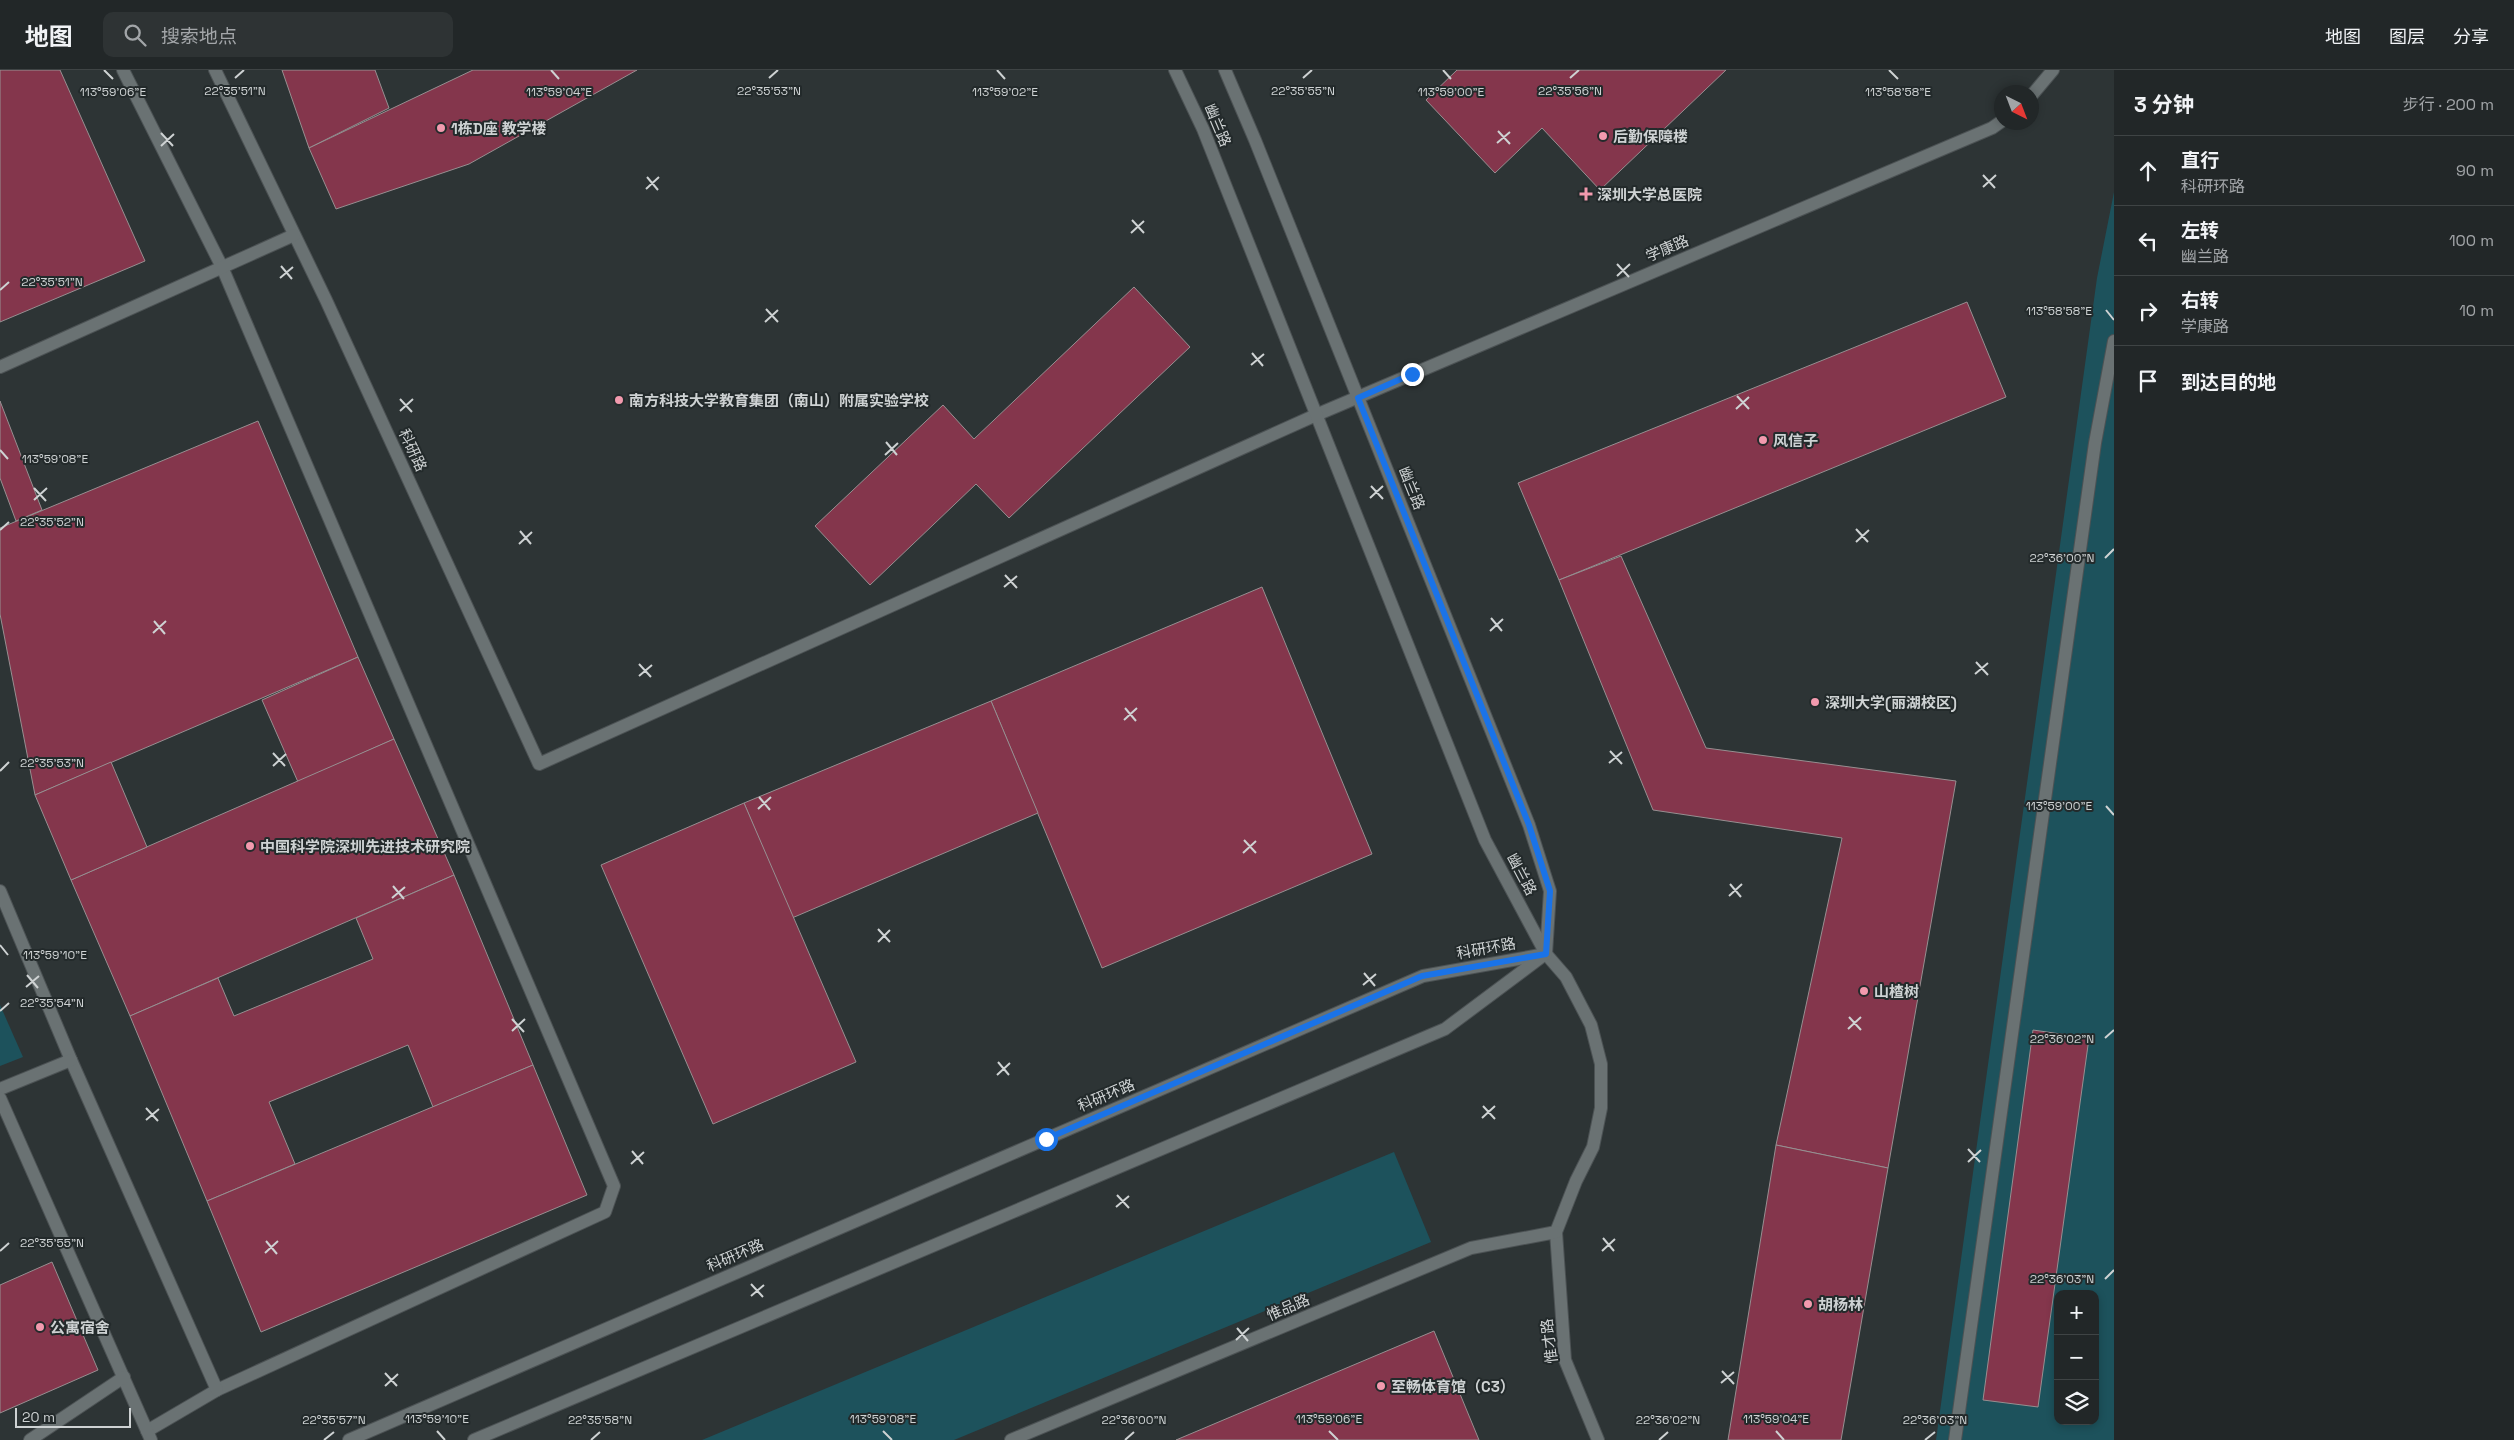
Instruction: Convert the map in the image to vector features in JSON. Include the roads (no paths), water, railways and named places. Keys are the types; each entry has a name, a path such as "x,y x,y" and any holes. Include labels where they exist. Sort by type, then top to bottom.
{"street":[{"path":"0,1098 149,1436 217,1390 605,1212 614,1186 222,267 123,70"},
{"name":"科研路","path":"215,70 294,235 539,764"},
{"name":"幽兰路","path":"1175,70 1203,129 1485,840 1546,954"},
{"name":"幽兰路","path":"1224,70 1255,140 1529,825 1550,891 1546,954"},
{"path":"2039,86 2053,70"},
{"name":"学康路","path":"539,764 1316,415 1994,127"},
{"path":"0,367 294,235"},
{"path":"1955,1440 2095,443 2114,341"},
{"path":"0,891 71,1060 217,1390"},
{"path":"1546,954 1566,977 1578,998 1591,1025 1601,1064 1601,1108 1593,1147 1576,1181 1556,1232"},
{"name":"科研环路","path":"349,1440 1422,976 1546,954"},
{"name":"科研环路","path":"474,1440 1445,1029 1546,954"},
{"path":"0,1089 71,1060"},
{"name":"惟品路","path":"1011,1440 1471,1248 1556,1232"},
{"name":"惟才路","path":"1556,1232 1565,1360 1598,1440"},
{"path":"30,1440 124,1378"}],"place":[{"name":"1栋D座 教学楼","path":"441,128"},
{"name":"后勤保障楼","path":"1603,136"},
{"name":"深圳大学总医院","path":"1586,194"},
{"name":"南方科技大学教育集团（南山）附属实验学校","path":"619,400"},
{"name":"风信子","path":"1763,440"},
{"name":"深圳大学(丽湖校区)","path":"1815,702"},
{"name":"中国科学院深圳先进技术研究院","path":"250,846"},
{"name":"山楂树","path":"1864,991"},
{"name":"胡杨林","path":"1808,1304"},
{"name":"公寓宿舍","path":"40,1327"},
{"name":"至畅体育馆（C3）","path":"1381,1386"}]}
